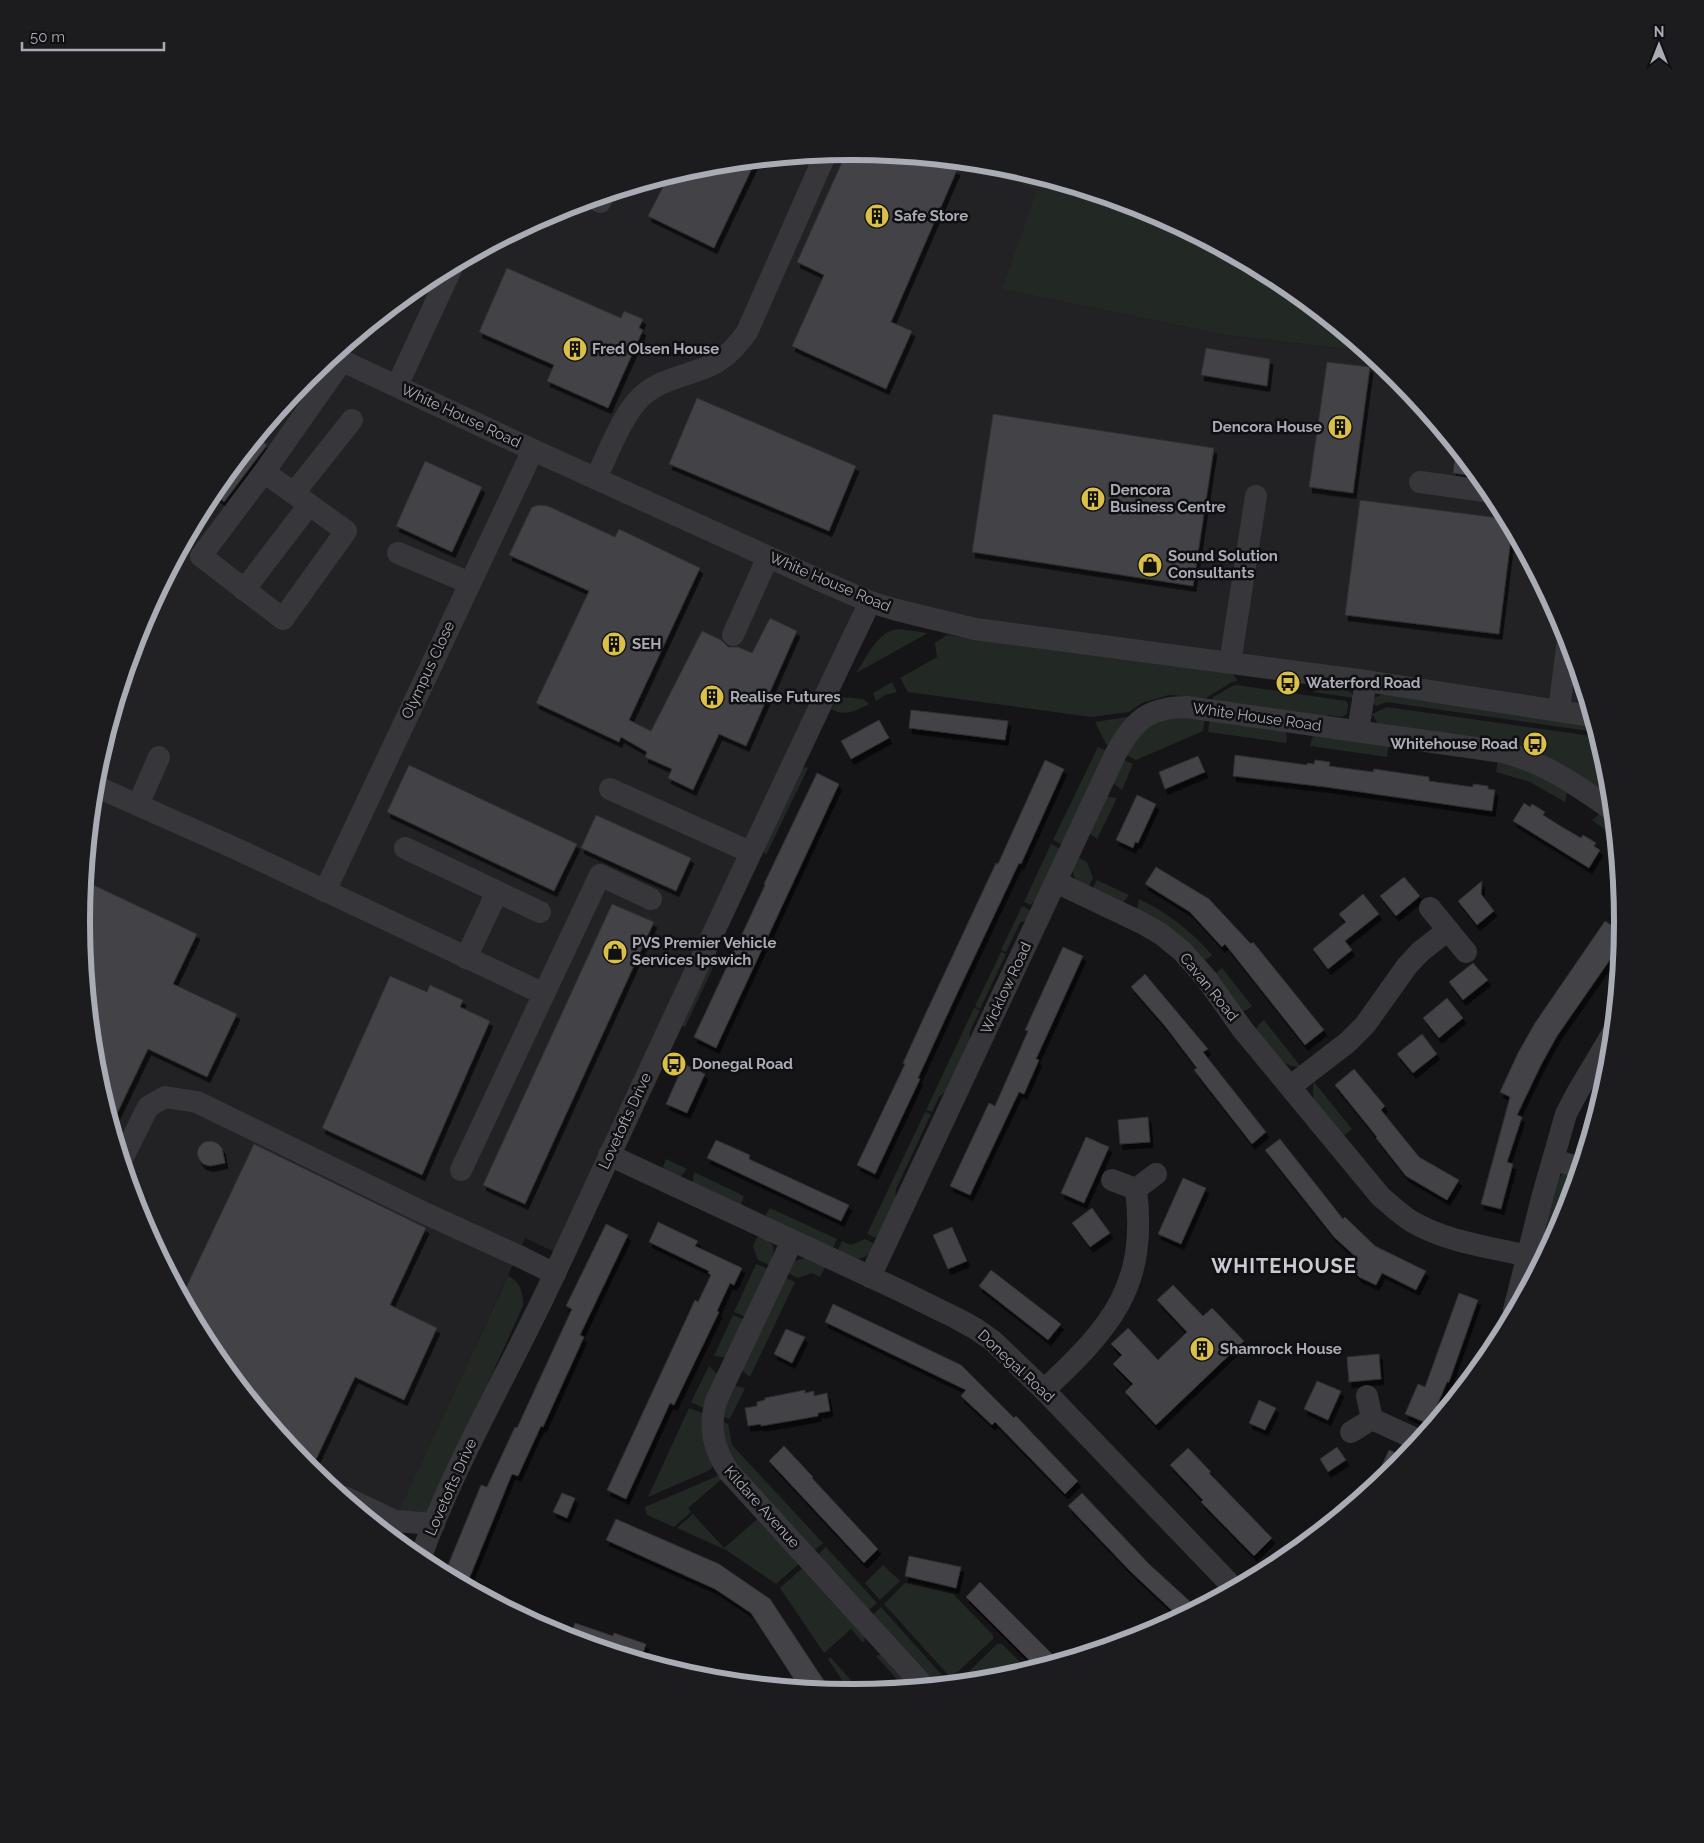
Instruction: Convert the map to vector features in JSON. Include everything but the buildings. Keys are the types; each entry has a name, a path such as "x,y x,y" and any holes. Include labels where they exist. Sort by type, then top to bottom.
{"street":[{"path":"596,478 630,409 642,396 675,377 717,362 735,349 747,332 823,161"},
{"path":"397,386 448,276"},
{"name":"White House Road","path":"339,359 532,450 768,557 870,602 924,618 975,629 1366,681 1585,715"},
{"path":"264,472 346,531 283,619 201,556 264,472 332,365"},
{"path":"244,590 352,420"},
{"name":"Olympus Close","path":"324,891 532,450"},
{"path":"1420,482 1480,490"},
{"path":"1230,663 1256,496"},
{"path":"398,553 470,583"},
{"path":"733,635 768,557"},
{"name":"Lovetofts Drive","path":"423,1551 482,1420 555,1274 750,852 870,602"},
{"path":"1560,711 1568,660"},
{"path":"1358,731 1366,681"},
{"name":"White House Road","path":"1157,712 1166,708 1187,707 1517,755 1539,764 1566,779 1604,805"},
{"name":"Wicklow Road","path":"870,1277 1122,741 1140,719 1157,712"},
{"path":"138,805 159,757"},
{"path":"102,789 238,850 544,994"},
{"path":"610,789 750,852"},
{"path":"405,848 540,912"},
{"path":"461,1170 600,875 651,899"},
{"name":"Cavan Road","path":"1056,882 1142,923 1171,942 1192,962 1244,1030 1381,1197 1396,1210 1412,1222 1446,1237 1528,1256"},
{"path":"466,958 498,892"},
{"path":"1430,908 1466,952"},
{"path":"1291,1086 1348,1042 1365,1025 1406,966 1434,940 1448,930"},
{"path":"1520,1289 1542,1198 1566,1114 1602,1051"},
{"path":"126,1152 148,1107 165,1097 197,1102 409,1206 555,1274"},
{"name":"Donegal Road","path":"609,1155 870,1277 976,1329 993,1341 1044,1390 1229,1583"},
{"path":"1553,1160 1574,1166"},
{"path":"1136,1189 1156,1174"},
{"path":"1112,1180 1136,1189"},
{"path":"1044,1390 1080,1356 1102,1331 1127,1287 1136,1264 1138,1250 1136,1189"},
{"name":"Kildare Avenue","path":"792,1241 716,1401 712,1422 714,1443 722,1462 729,1472 919,1680"},
{"path":"1367,1396 1372,1419"},
{"path":"1351,1432 1372,1419"},
{"path":"1372,1419 1412,1437"},
{"path":"366,1507 395,1521 434,1524"}],"shaded area":[{"path":"852,160 902,161 1001,174 1038,190 1003,289 1225,335 1355,350 1391,383 1425,419 1457,458 1486,498 1512,541 1535,584 1556,630 1574,677 1585,714 870,602 563,1256 525,1238 392,1528 313,1460 279,1424 218,1345 169,1259 148,1213 130,1166 116,1119 97,1021 90,922 97,822 116,724 130,677 148,630 192,540 218,498 247,458 279,419 313,383 388,317 429,288 515,238 560,218 607,200 655,185 703,174 802,161"},
{"path":"988,172 1049,185 1097,200 1189,238 1275,288 1316,317 1355,350 1225,335 1002,289 1037,190"},
{"path":"899,629 928,633 856,673 879,639 885,634"},
{"path":"947,635 1233,674 1238,681 1232,682 1206,698 1169,695 1142,703 1129,712 1091,717 908,692 900,678 937,657 935,643"},
{"path":"892,682 897,692 885,695 876,701 873,693"},
{"path":"1237,685 1346,701 1348,704 1347,714 1342,717 1328,715 1327,721 1211,703 1213,697"},
{"path":"1320,686 1345,689 1354,698 1313,692"},
{"path":"1385,694 1587,722 1590,731 1386,702 1377,706 1372,704 1375,697"},
{"path":"840,697 863,699 869,704 855,711 841,713 831,709"},
{"path":"1387,707 1591,736 1603,796 1542,757 1544,753 1528,746 1526,751 1378,724 1372,714"},
{"path":"1139,715 1112,747 1106,744 1095,722"},
{"path":"1167,717 1205,717 1203,731 1136,760 1126,755 1137,734"},
{"path":"1210,718 1285,729 1286,743 1208,732"},
{"path":"1314,732 1389,743 1387,757 1310,746"},
{"path":"1098,747 1109,752 1065,846 1053,840"},
{"path":"1498,758 1568,787 1565,802 1530,782 1496,772"},
{"path":"1124,760 1133,764 1122,790 1110,781"},
{"path":"799,766 808,768 766,855 761,848"},
{"path":"1103,796 1117,798 1097,839 1087,832"},
{"path":"1603,811 1605,813 1608,832 1592,820"},
{"path":"1051,844 1063,850 1039,902 1032,903 1031,905 1024,902"},
{"path":"1075,856 1087,862 1093,878 1087,891 1074,876"},
{"path":"1097,880 1129,895 1120,906 1091,892"},
{"path":"1139,899 1160,910 1178,923 1212,955 1200,961 1136,914"},
{"path":"1022,906 1034,912 1031,918 1020,923 1006,952 1001,950"},
{"path":"1001,952 1006,954 980,1009 975,1006"},
{"path":"712,954 719,955 685,1027 679,1024"},
{"path":"1222,968 1252,1006 1247,1010 1239,1012 1216,973"},
{"path":"974,1008 980,1010 970,1031 969,1051 952,1087 939,1097 932,1112 926,1110"},
{"path":"1264,1020 1301,1067 1286,1064 1265,1045 1256,1033 1258,1025"},
{"path":"1314,1082 1352,1129 1345,1135 1339,1136 1316,1105 1313,1090"},
{"path":"925,1112 931,1114 896,1189 895,1208 880,1240 867,1234"},
{"path":"666,1159 687,1169 678,1180 664,1173 663,1167"},
{"path":"694,1172 744,1196 741,1204 735,1207 692,1187"},
{"path":"1564,1173 1571,1173 1551,1225 1544,1223 1555,1181"},
{"path":"770,1208 837,1239 831,1252 765,1216"},
{"path":"758,1236 772,1244 774,1250 769,1265 758,1260 753,1246"},
{"path":"865,1239 877,1245 868,1255 854,1259 836,1254 842,1241 851,1245"},
{"path":"805,1258 825,1267 820,1277 812,1273 798,1278 788,1273 794,1261"},
{"path":"756,1264 768,1269 748,1318 734,1312"},
{"path":"508,1276 516,1281 520,1288 523,1306 433,1504 426,1514 398,1513"},
{"path":"786,1278 795,1282 750,1377 739,1368"},
{"path":"733,1315 747,1321 730,1358 714,1356"},
{"path":"709,1366 720,1377 706,1409 691,1402"},
{"path":"730,1385 745,1388 730,1419 719,1415"},
{"path":"689,1408 705,1414 715,1463 710,1470 648,1497"},
{"path":"719,1420 728,1424 732,1445 823,1543 812,1553 734,1468"},
{"path":"722,1474 724,1477 688,1508 691,1512 674,1527 647,1515 645,1507"},
{"path":"693,1514 724,1548 761,1516 802,1561 776,1584 726,1550 677,1528"},
{"path":"826,1547 877,1603 866,1613 815,1557"},
{"path":"806,1565 867,1632 863,1643 851,1629 824,1653 780,1588"},
{"path":"883,1565 900,1581 880,1600 865,1583"},
{"path":"905,1583 953,1594 993,1635 993,1639 950,1677 884,1604"},
{"path":"881,1607 944,1678 927,1679 871,1617"},
{"path":"997,1644 1002,1644 1022,1664 1001,1669 966,1675"},
{"path":"886,1653 911,1681 900,1682 876,1656"},
{"path":"830,1657 854,1684 844,1684 828,1659"}],"place":[{"name":"Safe Store","path":"877,216"},
{"name":"Fred Olsen House","path":"575,349"},
{"name":"Dencora House","path":"1340,427"},
{"name":"Dencora Business Centre","path":"1093,499"},
{"name":"Sound Solution Consultants","path":"1150,565"},
{"name":"SEH","path":"614,644"},
{"name":"Waterford Road","path":"1288,683"},
{"name":"Realise Futures","path":"712,697"},
{"name":"Whitehouse Road","path":"1535,744"},
{"name":"PVS Premier Vehicle Services Ipswich","path":"615,952"},
{"name":"Donegal Road","path":"674,1064"},
{"name":"Shamrock House","path":"1202,1349"}],"district":[{"name":"WHITEHOUSE","path":"1284,1266"}]}
